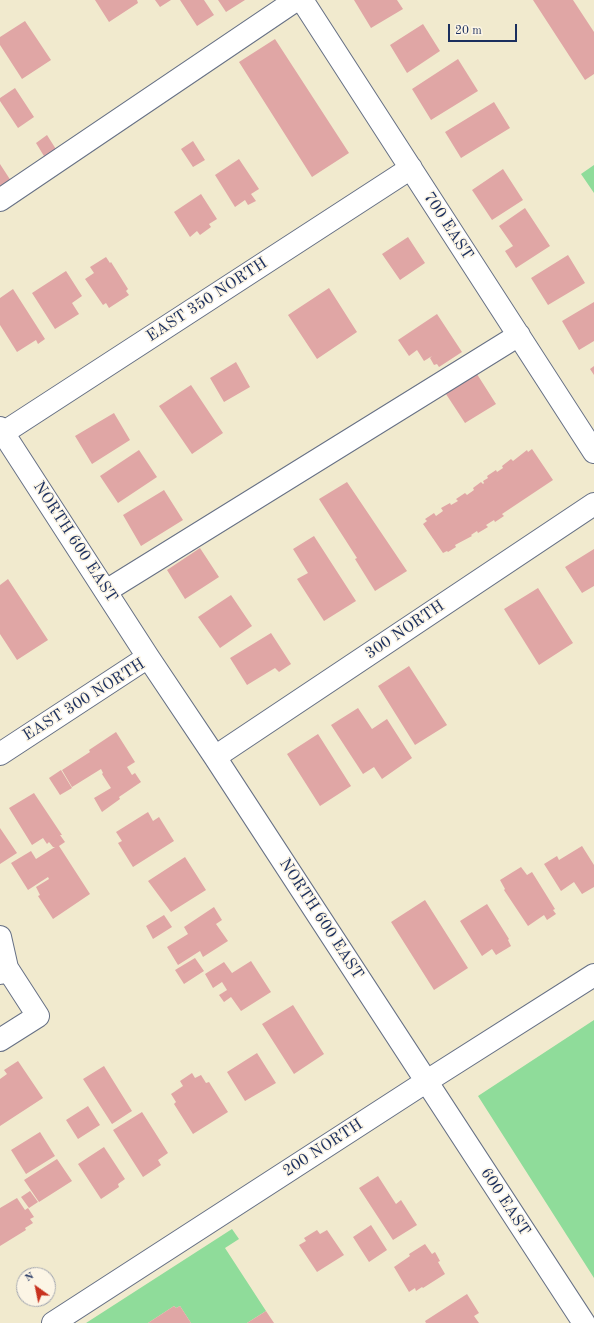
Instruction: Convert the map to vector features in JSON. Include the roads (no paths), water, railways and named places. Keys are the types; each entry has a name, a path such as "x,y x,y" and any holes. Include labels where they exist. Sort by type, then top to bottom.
{"street":[{"path":"0,200 296,0"},
{"name":"700 EAST","path":"302,0 594,452"},
{"name":"EAST 350 NORTH","path":"2,430 411,168"},
{"path":"106,591 519,335"},
{"name":"NORTH 600 EAST","path":"2,430 148,657"},
{"name":"300 NORTH","path":"215,757 594,504"},
{"name":"EAST 300 NORTH","path":"0,754 148,657 215,757"},
{"name":"NORTH 600 EAST","path":"215,757 427,1081"},
{"path":"0,937 4,970 38,1016 0,1040"},
{"name":"200 NORTH","path":"53,1323 594,975"},
{"name":"600 EAST","path":"427,1081 584,1323"}]}
